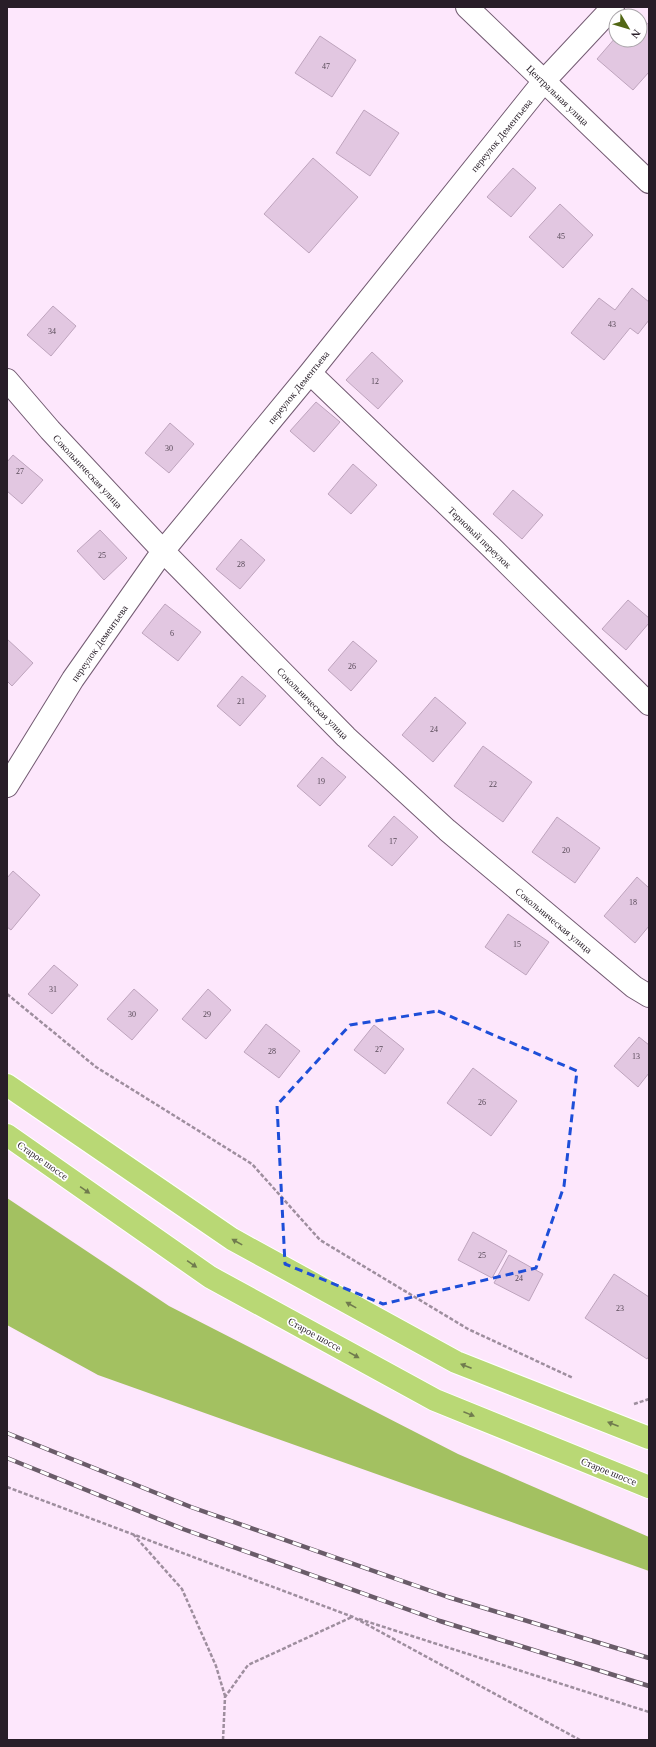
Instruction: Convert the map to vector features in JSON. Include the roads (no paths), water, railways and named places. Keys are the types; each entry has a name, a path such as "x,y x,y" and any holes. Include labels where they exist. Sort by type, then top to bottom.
{"highway":[{"path":"14,1090 232,1239 456,1362 649,1438"},
{"name":"Старое шоссе","path":"7,1135 210,1277 435,1400 649,1487"}],"street":[{"name":"Центральная улица","path":"467,7 649,182"},
{"name":"переулок Дементьева","path":"7,786 73,679 163,551 310,373 544,81 613,7"},
{"name":"Терновый переулок","path":"310,373 490,546 649,704"},
{"name":"Сокольническая улица","path":"7,380 50,430 163,551 346,737 447,830 634,987 649,996"}],"railway":[{"path":"7,1433 191,1507 448,1597 649,1658"},
{"path":"7,1458 183,1529 440,1621 649,1686"}]}
